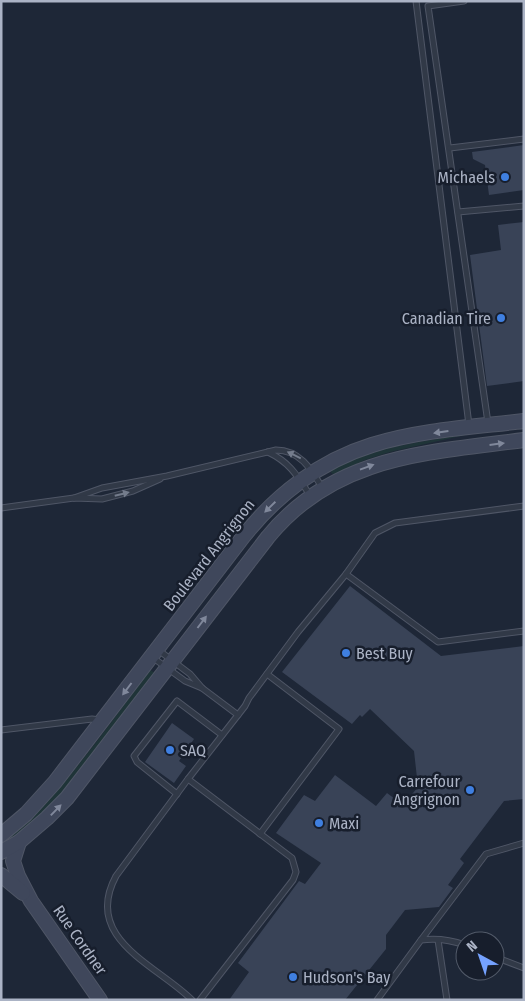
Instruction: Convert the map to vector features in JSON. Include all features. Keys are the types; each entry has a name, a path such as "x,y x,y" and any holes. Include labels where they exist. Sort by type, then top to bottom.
{"main road":[{"name":"Boulevard Angrignon","path":"1,835 55,782 253,524 274,502 300,481 313,472 353,452 380,442 406,436 524,421"},
{"path":"1,852 19,842 48,818 67,798 272,532 288,516 312,497 354,472 393,459 430,452 524,440"},
{"path":"19,842 14,855 14,864 31,901"},
{"path":"1,875 8,879 31,901"},
{"name":"Rue Cordner","path":"31,901 100,1000"}],"lane":[{"path":"416,1 470,428"},
{"path":"464,1 432,3 428,6 450,148 488,425"},
{"path":"450,148 524,138"},
{"path":"458,212 524,206"},
{"path":"74,498 102,488 168,476 276,450 287,451 303,460 324,489"},
{"path":"268,452 284,460 312,497"},
{"path":"1,508 74,498 102,499 133,492 168,476"},
{"path":"192,1000 122,943 114,931 108,911 109,895 116,876 188,778 238,715 266,674 346,574 375,533 395,523 524,506"},
{"path":"346,574 438,642 524,631"},
{"path":"155,653 170,664 190,674 202,688 238,715"},
{"path":"155,653 170,664 184,681 202,688"},
{"path":"260,834 339,730 266,674"},
{"path":"177,794 137,762 134,756 177,701 222,735"},
{"path":"1,730 92,719 102,722"},
{"path":"188,778 292,858 296,872 293,880 200,1000"},
{"path":"378,1000 486,854 524,843"},
{"path":"421,940 455,941"},
{"path":"438,940 447,1000"},
{"path":"505,961 524,968"}],"green space":[{"path":"465,435 390,452 365,460 334,474 331,473 332,469 381,450"},
{"path":"150,670 155,673 65,790 29,825 1,844 43,805 81,762"}],"building":[{"name":"Michaels","path":"524,145 524,190 489,195 485,165 473,159 472,152"},
{"name":"Canadian Tire","path":"524,222 524,381 487,386 470,255 501,250 498,225"},
{"name":"Carrefour Angrignon","path":"350,586 441,656 524,646 524,799 504,801 460,859 464,863 448,885 453,888 439,907 405,910 386,935 386,949 345,1000 229,1000 249,972 238,963 299,881 305,884 321,863 276,833 304,795 315,801 335,775 376,806 387,793 403,805 418,787 414,751 370,709 362,717 360,715 352,724 282,672"},
{"name":"SAQ","path":"172,723 194,739 179,761 186,766 174,783 145,762"}],"place":[{"name":"Michaels","path":"505,177"},
{"name":"Canadian Tire","path":"501,318"},
{"name":"Best Buy","path":"346,653"},
{"name":"SAQ","path":"170,750"},
{"name":"Carrefour Angrignon","path":"470,790"},
{"name":"Maxi","path":"319,823"},
{"name":"Hudson's Bay","path":"293,977"}]}
